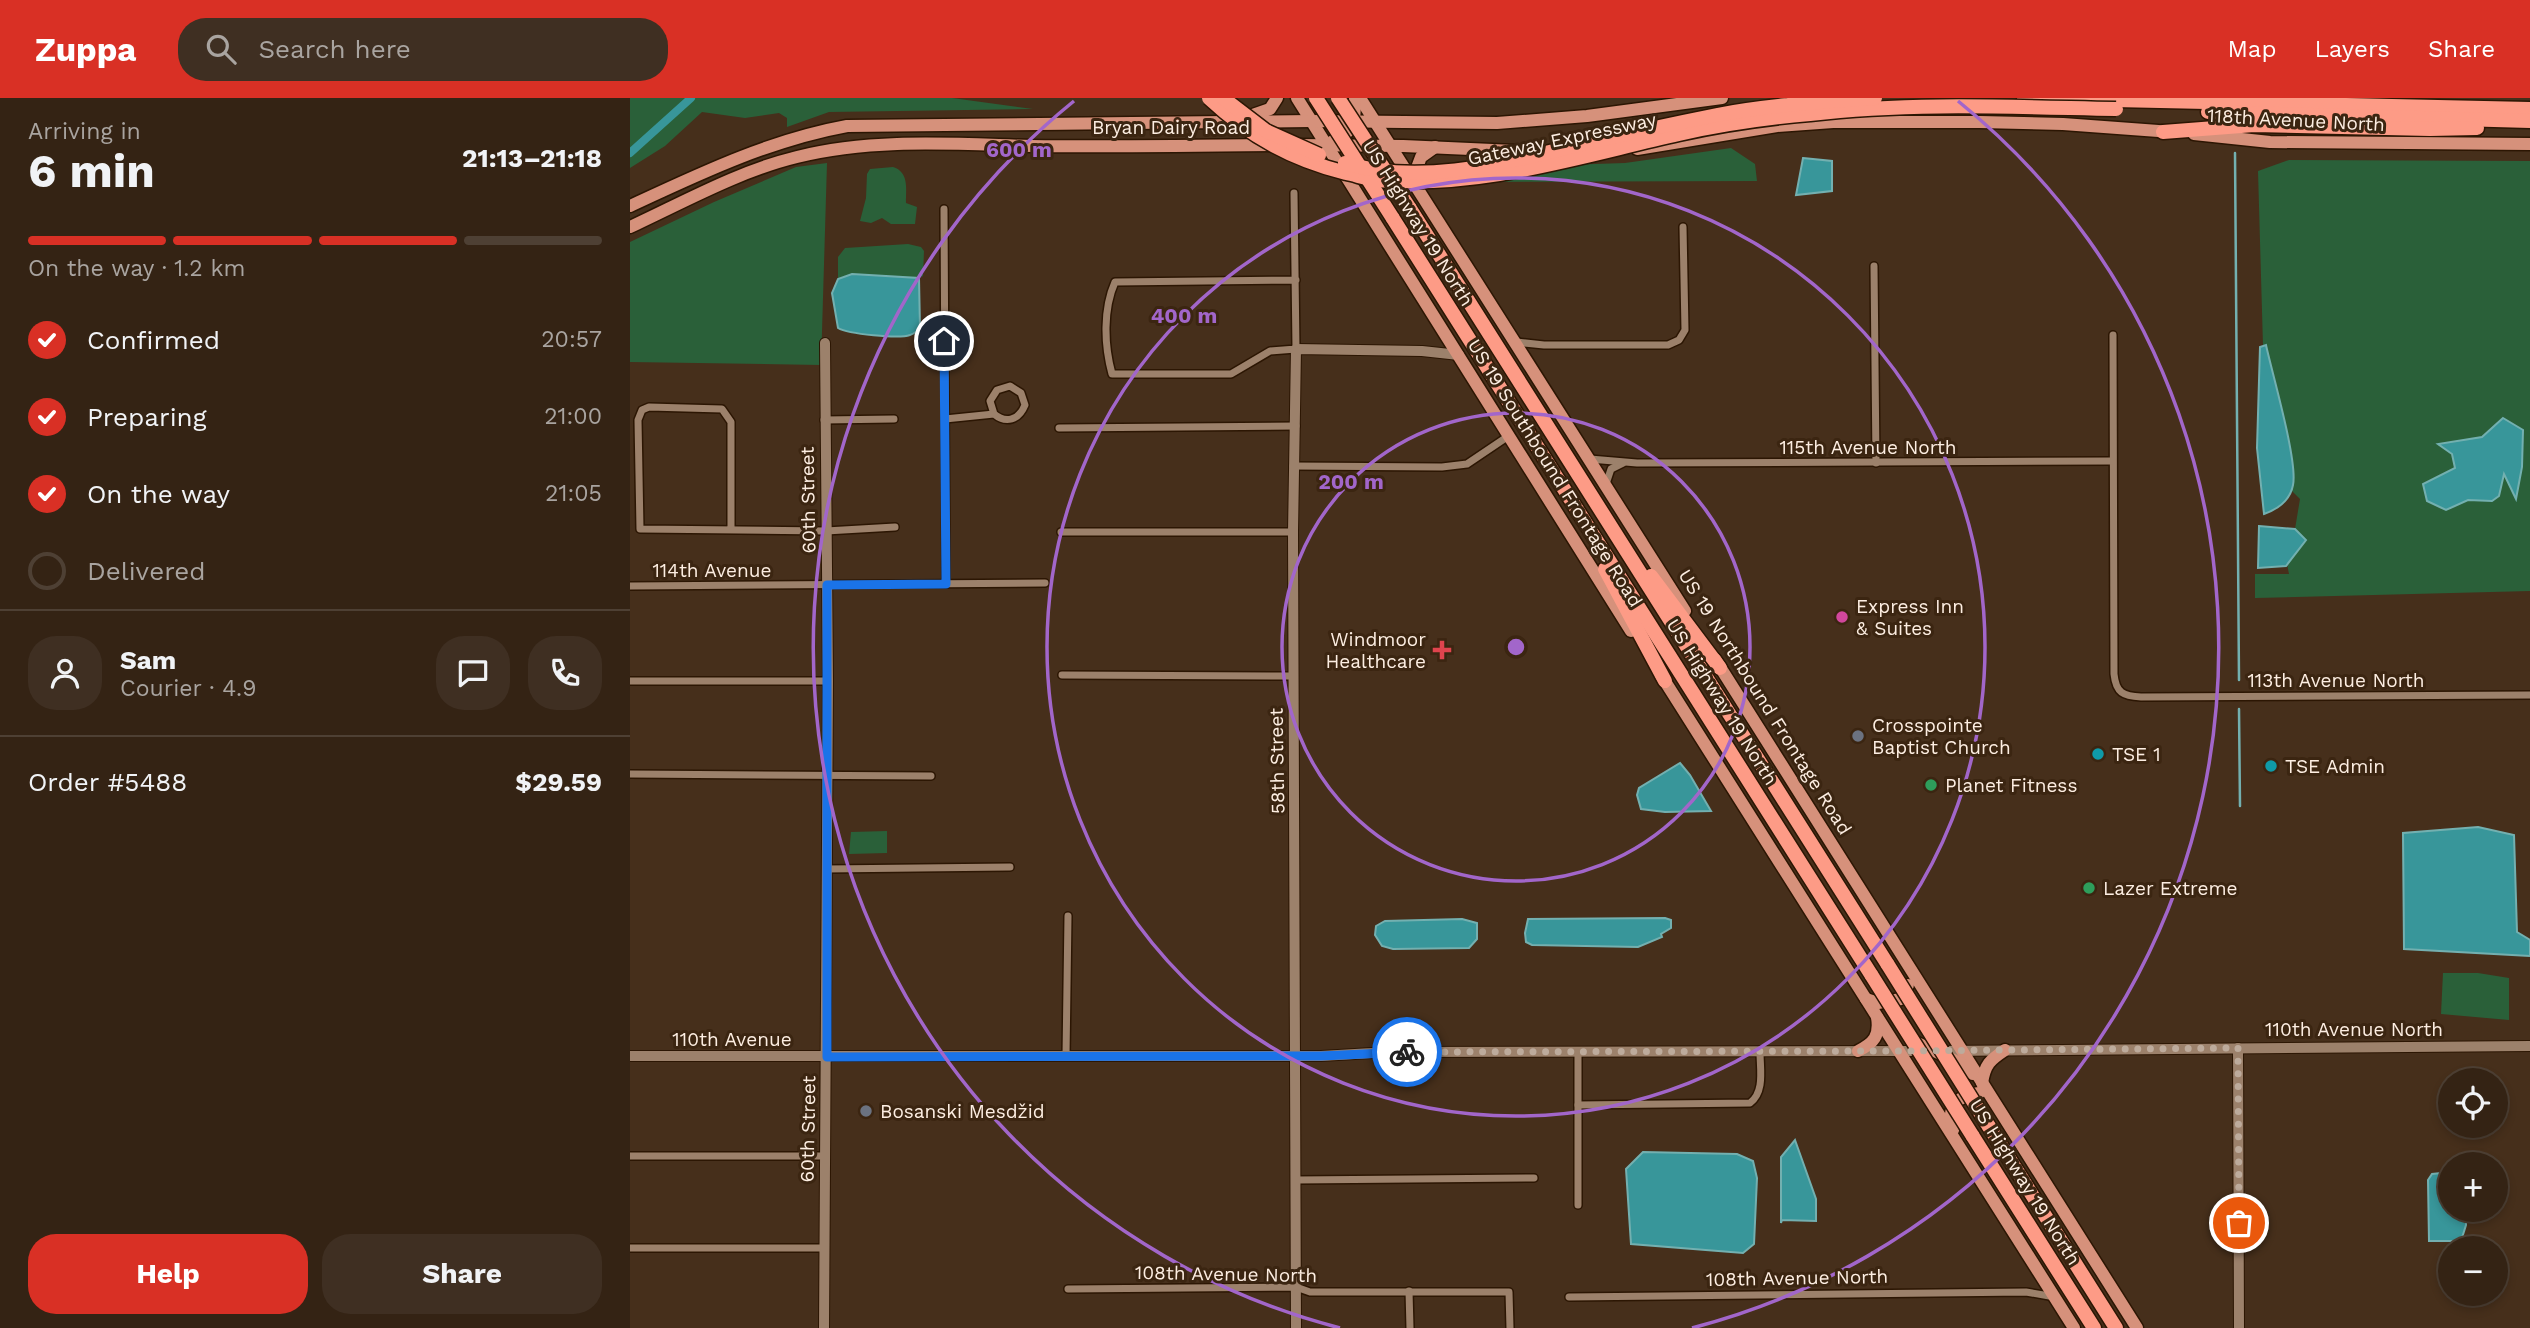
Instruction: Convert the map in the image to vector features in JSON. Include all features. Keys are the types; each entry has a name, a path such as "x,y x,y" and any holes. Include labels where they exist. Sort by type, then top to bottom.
{"highway":[{"name":"Gateway Expressway","path":"1209,98 1264,141 1297,158 1375,180 1429,181 1479,178 1683,133 1810,114 1891,107 2390,106 2529,117"},
{"name":"Gateway Expressway","path":"1223,98 1266,131 1306,151 1352,165 1400,172 1452,170 1495,164 1720,115 1800,104 1875,98"},
{"name":"US Highway 19 North","path":"1316,98 2094,1328"},
{"name":"US Highway 19 North","path":"1338,98 2116,1328"},
{"name":"Gateway Expressway","path":"2024,98 2116,105 2529,117"},
{"path":"2344,98 2390,106"},
{"path":"2163,132 2253,125 2430,130 2479,128 2529,117"},
{"path":"1563,486 1665,681"},
{"path":"1603,515 1720,668"}],"main road":[{"path":"1217,122 1255,116 1270,109 1278,98"},
{"path":"1298,98 1401,160"},
{"name":"US 19 Southbound Frontage Road","path":"1298,98 1646,654 2074,1328"},
{"path":"1348,178 1348,160 1356,133 1355,98"},
{"name":"US 19 Northbound Frontage Road","path":"1360,98 2137,1328"},
{"path":"1375,122 1541,121 1722,98"},
{"name":"Bryan Dairy Road","path":"630,206 769,145 808,133 847,126 1311,121 1392,145"},
{"name":"118th Avenue North","path":"1392,145 1528,152 1612,152 1658,147 1777,126 1944,121 2063,124 2270,142 2530,144"},
{"name":"Bryan Dairy Road","path":"1356,133 1375,122"},
{"path":"1326,144 1356,133"},
{"name":"Bryan Dairy Road","path":"630,227 747,173 796,157 845,147 887,144 1119,147 1326,144"},
{"path":"1412,181 1421,157 1435,147"},
{"path":"1372,215 1373,201 1387,187 1403,186 1421,195"},
{"path":"1866,999 1878,1003 1901,999 1909,980 1906,963"},
{"path":"1930,1000 1931,1100"},
{"path":"1858,1051 1871,1044 1877,1036 1879,1028 1876,1013"},
{"path":"1876,1013 1912,1041 1962,1064 1982,1083"},
{"path":"1982,1083 1989,1060 2005,1050"},
{"path":"1957,1142 1951,1122 1950,1112 1953,1107 1963,1097 1977,1093 1992,1099"}],"street":[{"name":"58th Street","path":"1294,193 1296,1328"},
{"path":"944,209 946,584"},
{"path":"1513,341 1544,345 1668,345 1679,340 1685,330 1683,227"},
{"path":"1874,266 1876,463"},
{"path":"1296,280 1115,282 1107,300 1108,359 1112,374 1231,374 1270,351 1296,349 1422,351 1459,355"},
{"path":"1422,351 1433,348 1438,343 1442,328"},
{"path":"2112,461 2113,335"},
{"name":"60th Street","path":"824,1328 828,681 825,343"},
{"path":"1528,365 1535,348 1544,345"},
{"path":"945,419 994,414 1005,420 1018,417 1025,405 1021,393 1010,386 997,390 990,401 994,414"},
{"path":"731,529 731,422 722,409 649,407 642,410 638,420 640,529 826,531 895,527"},
{"path":"824,420 894,419"},
{"path":"1059,428 1296,426"},
{"path":"1293,466 1442,467 1467,464 1510,435"},
{"name":"115th Avenue North","path":"1590,459 1623,463 2112,461"},
{"name":"113th Avenue North","path":"2112,461 2115,685 2123,694 2530,695"},
{"path":"1606,485 1611,469 1623,463"},
{"path":"1061,532 1293,532"},
{"name":"114th Avenue","path":"630,586 1045,583"},
{"path":"1062,675 1293,676"},
{"path":"630,681 828,681"},
{"path":"630,774 931,776"},
{"path":"826,869 1010,867"},
{"path":"1066,1056 1068,916"},
{"name":"110th Avenue North","path":"1296,1056 1389,1052 1963,1051 2530,1045"},
{"path":"2238,1048 2239,1328"},
{"path":"1578,1052 1578,1205"},
{"path":"1578,1105 1750,1103 1759,1092 1760,1052"},
{"name":"110th Avenue","path":"630,1056 1296,1056"},
{"path":"630,1156 825,1156"},
{"path":"1296,1180 1534,1178"},
{"path":"630,1248 824,1248"},
{"path":"2026,1292 2035,1287 2038,1270"},
{"name":"108th Avenue North","path":"1068,1289 1296,1287 1310,1292 1509,1292 1510,1328"},
{"path":"1409,1291 1410,1328"},
{"name":"108th Avenue North","path":"1569,1297 2026,1292 2055,1297"}],"green space":[{"path":"630,98 952,98 1033,109 829,112 787,127 787,118 779,113 745,118 702,112 665,146 630,168"},
{"path":"1731,148 1755,164 1757,181 1449,182 1535,166 1625,163"},
{"path":"2289,160 2530,161 2530,591 2255,598 2255,574 2289,574 2287,564 2306,540 2295,529 2300,499 2291,490 2293,478 2289,441 2266,346 2263,346 2258,171","holes":["2503,418 2516,498 2504,473 2492,501 2468,500 2446,510 2423,484 2456,469 2452,454 2439,445 2483,437"]},
{"path":"827,163 821,365 630,362 630,242 796,167"},
{"path":"893,167 904,177 906,203 917,207 915,224 891,224 882,218 871,223 860,221 870,169"},
{"path":"908,244 921,247 924,251 923,276 919,278 852,274 838,279 838,257 845,248"},
{"path":"887,831 887,853 849,854 851,832"},
{"path":"2443,973 2478,973 2509,978 2509,1020 2441,1014"}],"water":[{"path":"1803,158 1832,161 1832,191 1796,195"},
{"path":"852,274 919,278 920,329 910,335 896,336 862,334 838,328 832,293 838,279"},
{"path":"2266,345 2294,473 2293,485 2286,500 2279,507 2264,514 2257,448 2260,347"},
{"path":"2503,418 2523,430 2522,467 2516,499 2504,474 2499,496 2492,501 2468,500 2446,510 2427,501 2423,484 2455,468 2452,454 2438,444 2482,437"},
{"path":"2259,526 2295,529 2306,540 2286,566 2258,568"},
{"path":"1680,763 1711,811 1665,812 1641,809 1637,795 1639,788"},
{"path":"2478,827 2514,835 2517,932 2530,940 2530,956 2404,949 2403,833"},
{"path":"1462,919 1477,923 1477,939 1469,948 1393,949 1382,946 1375,935 1376,926 1385,921"},
{"path":"1528,919 1671,920 1671,928 1661,934 1662,937 1638,947 1532,945 1526,942"},
{"path":"1795,1140 1816,1199 1816,1221 1782,1220 1781,1223 1781,1157"},
{"path":"1643,1152 1737,1154 1753,1161 1757,1178 1754,1244 1743,1253 1631,1244 1626,1169"},
{"path":"2438,1173 2438,1222 2466,1222 2463,1236 2438,1236 2438,1241 2429,1241 2428,1180 2432,1174"}],"waterway":[{"path":"630,153 691,98"},
{"path":"2235,153 2239,680"},
{"path":"2239,709 2240,806"}],"way so far":[{"path":"1407,1052 2238,1048 2239,1223"}],"place":[{"name":"Express Inn & Suites","path":"1842,617"},
{"name":"Windmoor Healthcare","path":"1442,650"},
{"name":"Crosspointe Baptist Church","path":"1858,736"},
{"name":"TSE 1","path":"2098,754"},
{"name":"TSE Admin","path":"2271,766"},
{"name":"Planet Fitness","path":"1931,785"},
{"name":"Lazer Extreme","path":"2089,888"},
{"name":"Bosanski Mesdžid","path":"866,1111"}],"route":[{"path":"944,341 946,584 827,585 827,1057 1321,1056 1407,1052"}]}
